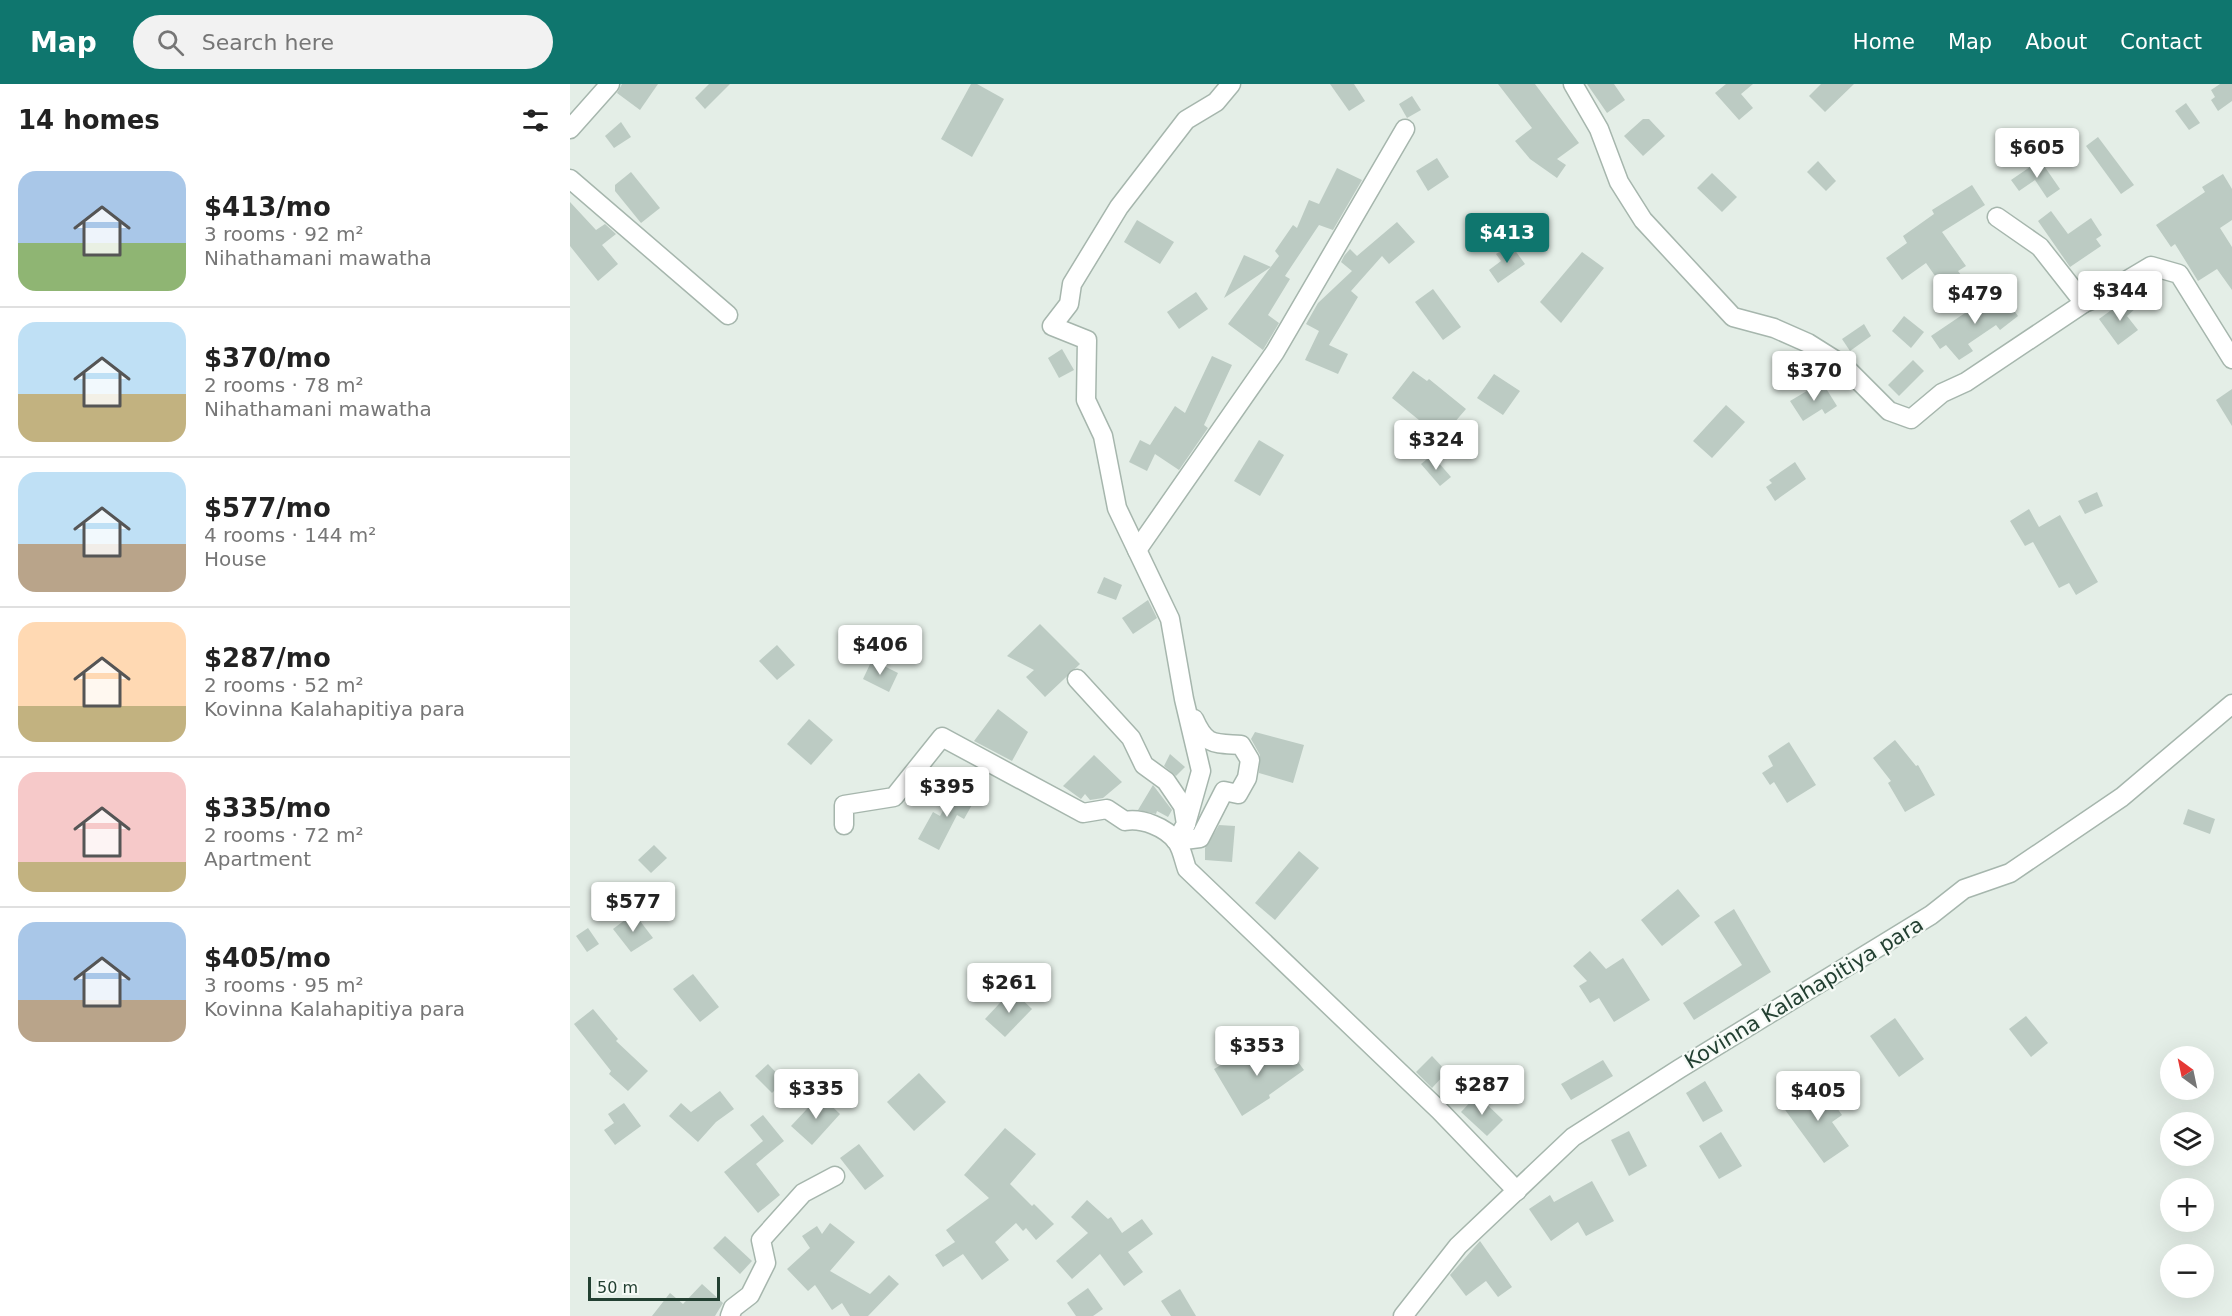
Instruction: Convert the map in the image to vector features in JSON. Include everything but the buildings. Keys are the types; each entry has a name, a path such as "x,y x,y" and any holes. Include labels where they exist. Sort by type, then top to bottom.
{"street":[{"path":"570,129 610,84"},
{"path":"1176,841 1186,824 1201,771 1184,699 1170,619 1117,508 1103,436 1086,400 1087,340 1052,326 1069,304 1072,284 1119,207 1186,120 1215,102 1231,84"},
{"path":"1573,84 1599,129 1619,182 1642,220 1733,316 1774,328 1808,343 1843,365 1889,411 1911,419 1942,393 1966,382 2084,303 2099,297 2151,266 2179,274 2232,359"},
{"path":"1137,550 1275,352 1405,129"},
{"path":"570,179 728,315"},
{"path":"1996,217 2040,247 2084,303"},
{"path":"1077,679 1131,738 1144,765 1166,781 1183,806 1186,824"},
{"path":"1176,841 1200,838 1224,792 1238,794 1246,778 1250,760 1241,745 1210,743 1202,737 1184,699"},
{"name":"Kovinna Kalahapitiya para","path":"1403,1316 1458,1246 1573,1137 1931,915 1964,889 2010,873 2122,797 2232,704"},
{"path":"844,825 844,805 894,797 942,737 1083,813 1107,809 1125,821 1138,819 1161,829 1176,841 1187,869 1440,1111 1517,1191"},
{"path":"730,1316 733,1308 750,1295 766,1263 760,1240 803,1193 835,1176"}]}
